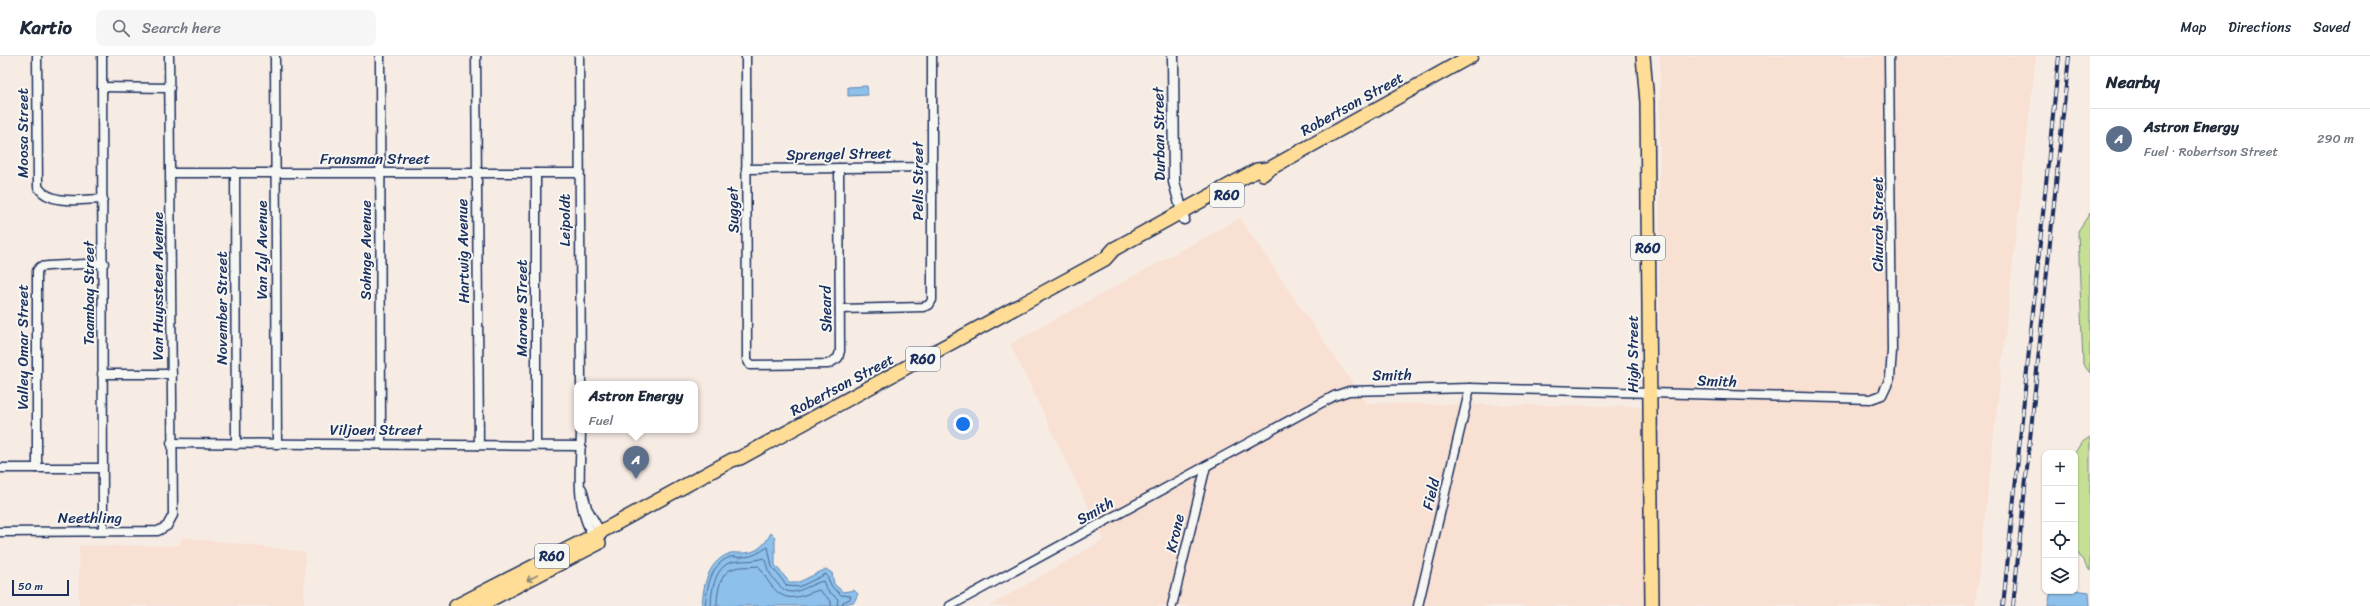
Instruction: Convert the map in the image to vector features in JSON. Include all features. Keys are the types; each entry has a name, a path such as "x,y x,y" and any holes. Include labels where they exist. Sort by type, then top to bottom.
{"main road":[{"name":"Robertson Street","path":"478,606 599,538 732,460 740,458 1105,259 1114,249 1183,215 1257,170 1269,169 1471,56"},
{"name":"High Street","path":"1643,56 1647,102 1652,606"},
{"name":"High Street","path":"1647,102 1652,56"},
{"name":"Robertson Street","path":"456,606 599,538"}],"street":[{"name":"Moosa Street","path":"36,56 38,187 42,193 53,198 103,199"},
{"name":"Taambay Street","path":"102,56 104,263 102,374 103,531"},
{"name":"Van Huyssteen Avenue","path":"170,56 171,443 173,515"},
{"name":"Van Zyl Avenue","path":"275,56 278,444"},
{"name":"Sohnge Avenue","path":"380,56 381,444"},
{"name":"Hartwig Avenue","path":"476,56 479,445"},
{"name":"Leipoldt","path":"579,56 581,381"},
{"name":"Sugget","path":"746,56 749,364"},
{"name":"Pells Street","path":"840,309 923,307 929,305 932,298 932,56"},
{"name":"Durban Street","path":"1173,56 1173,172 1175,191 1183,215"},
{"name":"Church Street","path":"1886,390 1890,378 1892,351 1891,114 1889,56"},
{"path":"102,87 170,88"},
{"name":"Sprengel Street","path":"746,169 932,167"},
{"name":"Sheard","path":"749,364 821,364 835,362 838,358 840,351 839,168"},
{"name":"November Street","path":"235,172 236,445"},
{"name":"Fransman Street","path":"171,173 579,173"},
{"name":"Marone STreet","path":"536,173 536,444"},
{"name":"Valley Omar Street","path":"37,468 37,271 40,267 104,263"},
{"path":"102,374 172,374"},
{"name":"Smith","path":"950,606 1334,396 1350,391 1470,388 1871,399 1882,395 1886,390"},
{"name":"Field","path":"1418,606 1470,388"},
{"path":"581,433 581,488 599,538"},
{"name":"Viljoen Street","path":"171,443 236,445 536,444 581,446"},
{"name":"Krone","path":"1172,606 1206,466"},
{"path":"0,468 102,468"},
{"name":"Neethling","path":"0,532 158,531 167,526 173,515"}],"shaded area":[{"path":"1660,56 2036,56 1975,606 989,606 1104,540 1010,344 1240,218 1366,403 1659,407"},
{"path":"183,537 305,552 304,606 79,606 79,546 178,546"}],"green space":[{"path":"2090,213 2090,373 2083,364 2078,231"},
{"path":"2090,437 2090,571 2078,553 2077,450 2081,443"}],"water":[{"path":"867,86 868,95 848,96 848,87"},
{"path":"771,533 775,537 775,565 790,583 797,583 826,569 832,573 834,584 843,592 854,590 858,594 854,602 834,606 702,606 705,584 715,563 729,553 746,553 755,551 765,542"},
{"path":"2078,590 2089,592 2090,606 2048,606 2050,595 2078,594"}],"railway":[{"path":"2003,606 2059,56"},
{"path":"2013,606 2069,56"}],"place":[{"name":"Astron Energy","path":"636,479"}]}
